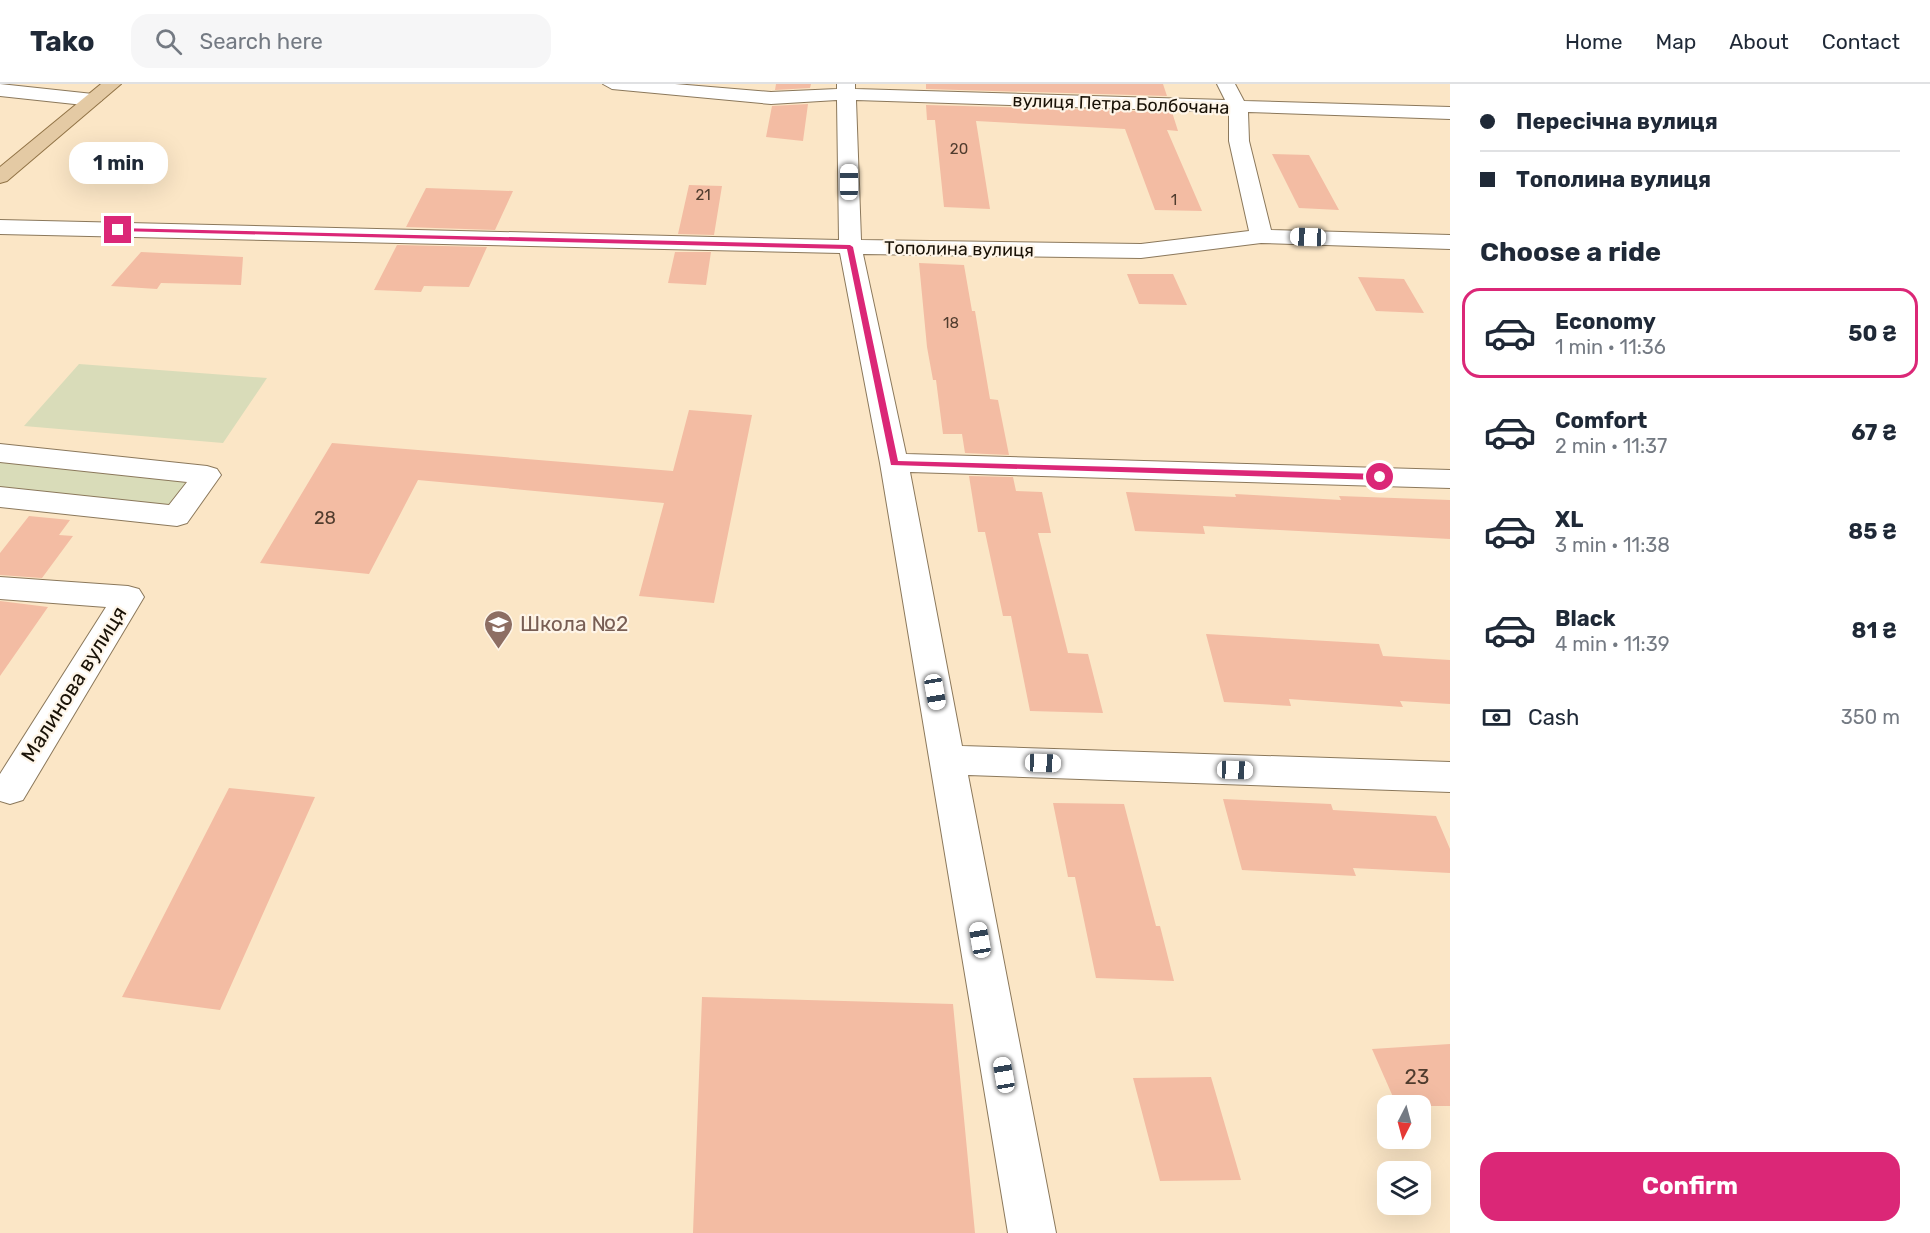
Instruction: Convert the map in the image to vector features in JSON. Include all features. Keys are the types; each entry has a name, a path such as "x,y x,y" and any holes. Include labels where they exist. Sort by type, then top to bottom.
{"main road":[{"path":"0,177 112,84"}],"street":[{"name":"вулиця Петра Болбочана","path":"612,84 771,98 847,89 1238,108 1450,113"},
{"path":"1226,84 1238,108 1239,141 1261,236"},
{"path":"847,89 850,247 894,464 1032,1233"},
{"path":"0,90 93,100"},
{"name":"Тополина вулиця","path":"0,227 850,247 1141,251 1261,236 1450,243"},
{"path":"0,453 207,475 177,516 0,497"},
{"path":"894,464 1450,479"},
{"name":"Малинова вулиця","path":"0,588 128,597 10,789"},
{"path":"947,760 1450,777"}],"green space":[{"path":"79,364 267,378 223,443 24,426"},
{"path":"0,460 188,480 169,506 0,488"}],"building":[{"path":"776,84 811,84 810,88 775,90"},
{"path":"926,84 1163,84 1167,96 926,89"},
{"path":"808,104 803,141 766,137 772,106"},
{"path":"926,105 1172,112 1178,131 1167,130 1202,211 1155,210 1125,129 976,121 990,209 944,207 935,120 927,120"},
{"path":"1272,154 1309,155 1339,210 1299,208"},
{"path":"689,185 722,186 714,235 678,234"},
{"path":"426,188 513,191 495,230 406,227"},
{"path":"397,245 487,247 469,287 424,286 421,292 374,290"},
{"path":"141,252 243,257 241,285 161,283 157,289 111,286"},
{"path":"675,252 711,252 706,285 668,283"},
{"path":"919,263 964,265 972,311 975,311 990,399 998,400 1009,455 965,453 962,434 943,434 936,380 933,380 927,347"},
{"path":"1127,274 1173,274 1187,305 1139,304"},
{"path":"1358,277 1404,279 1424,313 1376,311"},
{"path":"689,410 752,415 714,603 639,596 664,503 418,480 369,574 260,563 332,443 673,471"},
{"path":"969,476 1013,477 1016,491 1042,492 1051,533 1038,533 1068,653 1088,654 1103,713 1030,711 1011,616 1003,616 985,532 978,532"},
{"path":"1126,492 1236,497 1235,494 1341,500 1339,496 1450,500 1450,539 1203,526 1205,534 1135,531"},
{"path":"29,516 70,520 59,535 73,536 42,578 0,575 0,553"},
{"path":"0,601 48,607 0,676"},
{"path":"1206,634 1379,644 1383,656 1450,660 1450,704 1400,701 1403,707 1289,699 1291,706 1224,702"},
{"path":"229,788 315,797 220,1010 122,997"},
{"path":"1223,799 1331,804 1333,810 1436,816 1450,849 1450,873 1353,868 1356,876 1242,870"},
{"path":"1053,803 1124,804 1156,926 1160,926 1174,981 1096,978 1075,877 1068,877"},
{"path":"702,997 953,1004 975,1233 693,1233"},
{"path":"1450,1044 1450,1106 1431,1106 1431,1095 1392,1095 1372,1049"},
{"path":"1211,1077 1241,1180 1160,1181 1133,1078"}],"place":[{"name":"Школа №2","path":"499,650"}],"route":[{"path":"118,230 850,247 894,464 1380,477"}]}
